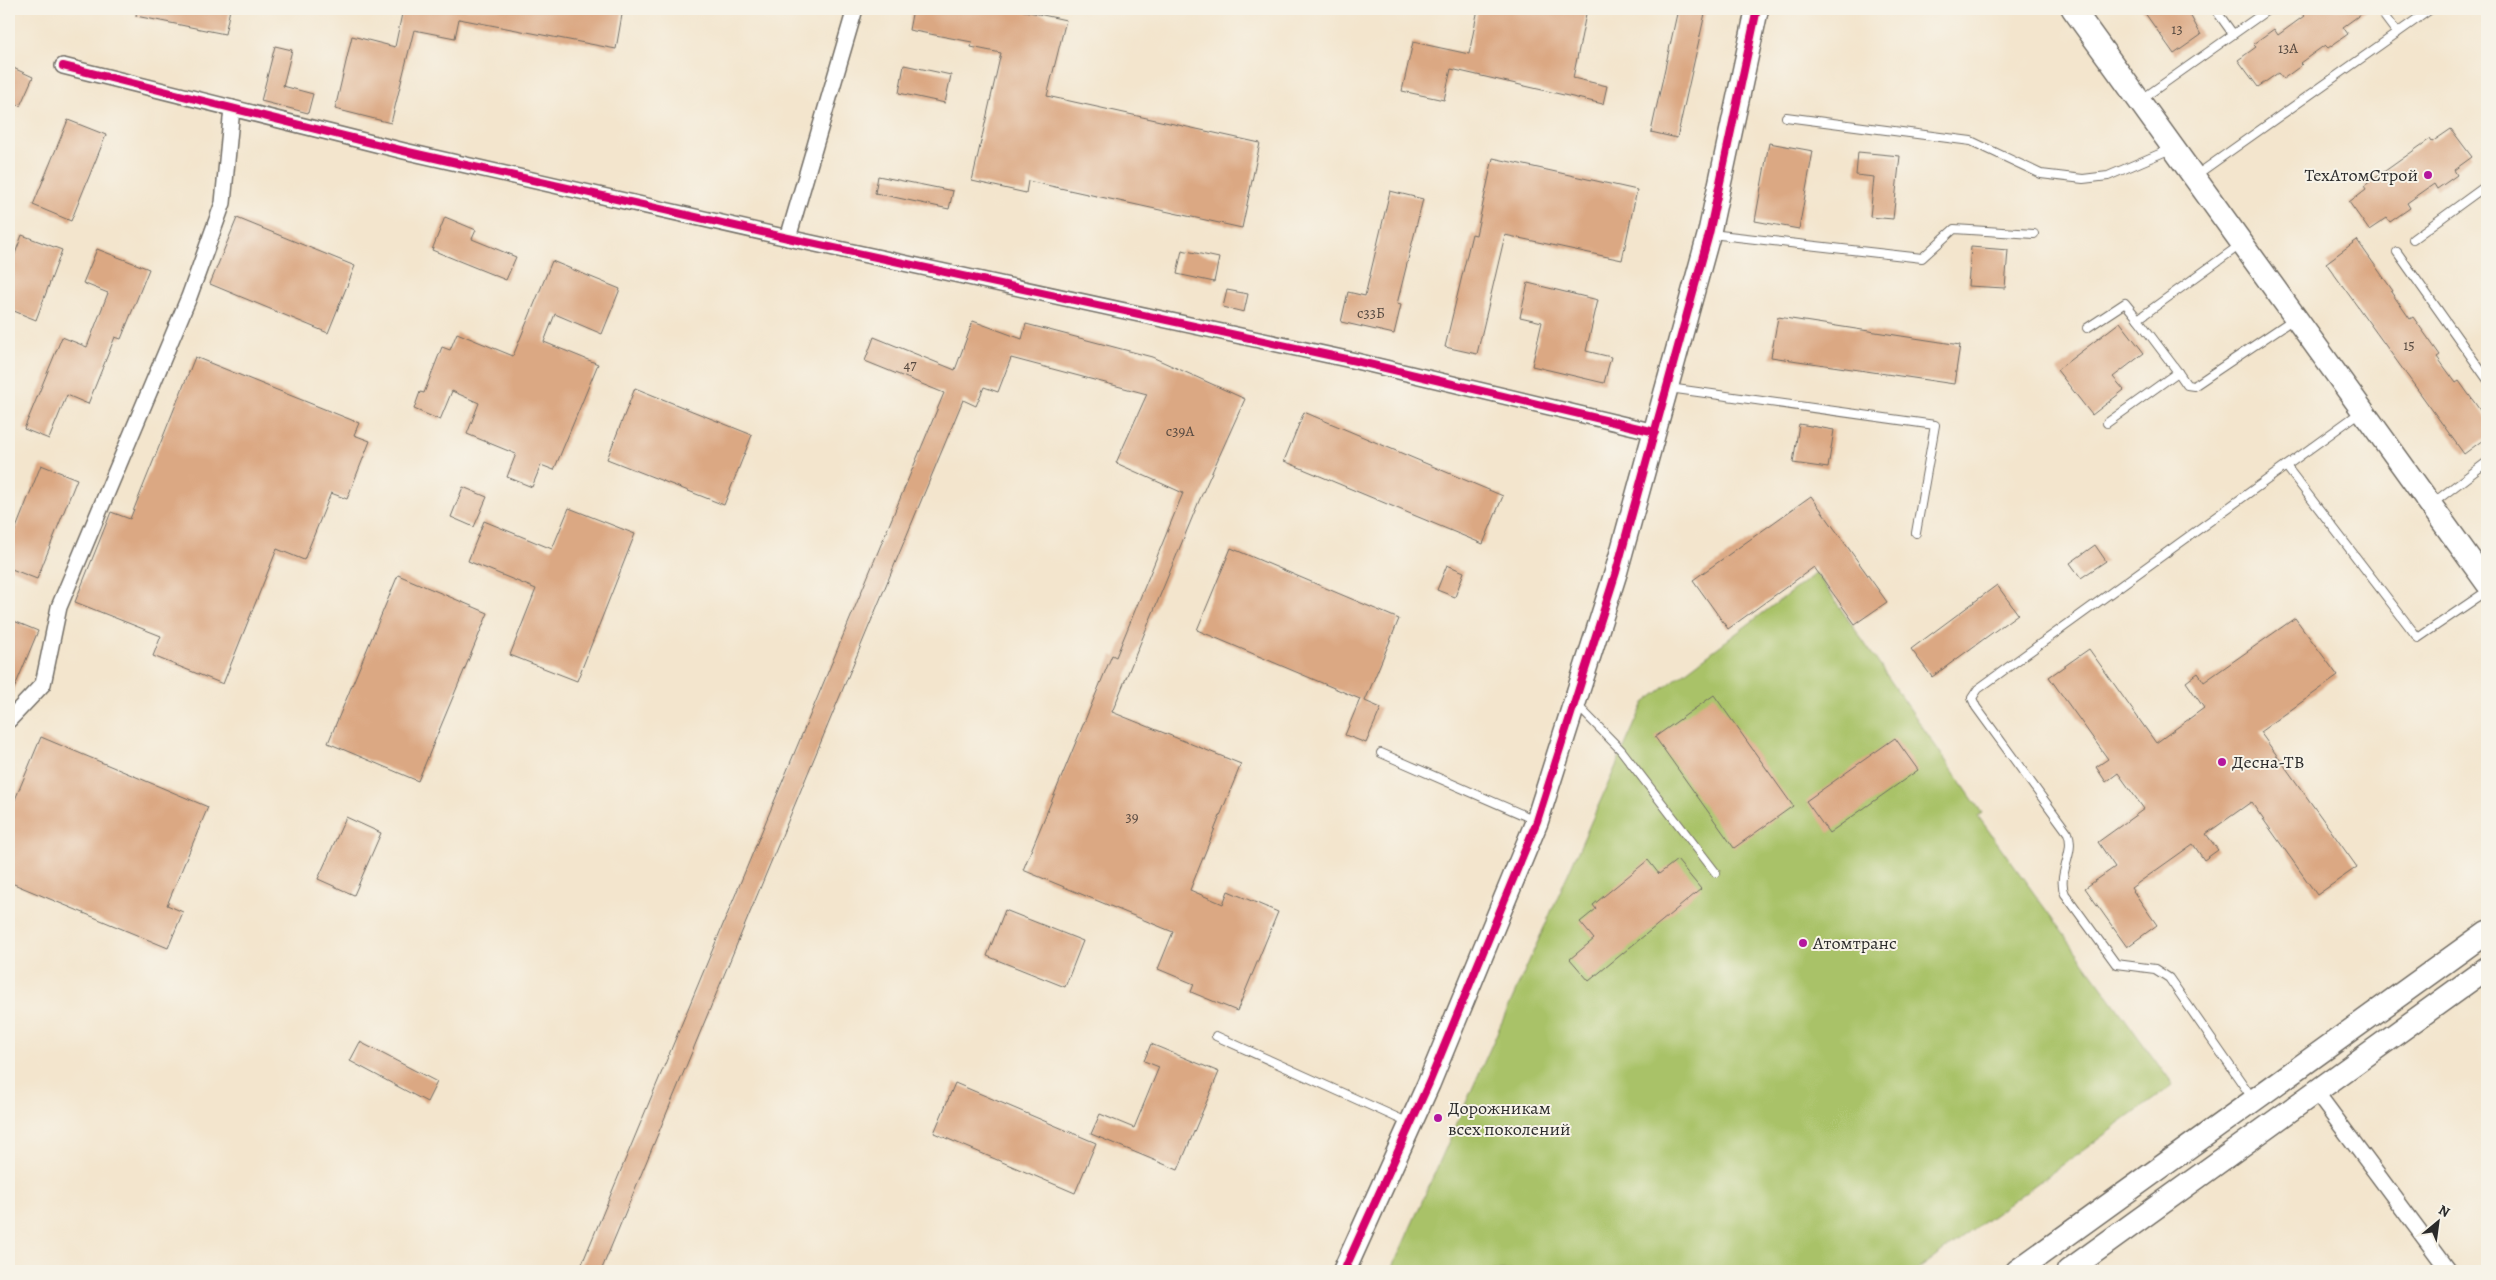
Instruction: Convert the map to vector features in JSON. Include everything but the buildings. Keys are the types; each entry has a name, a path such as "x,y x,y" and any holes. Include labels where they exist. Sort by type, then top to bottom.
{"street":[{"path":"788,238 855,9"},
{"path":"1344,1271 1411,1124 1475,976 1537,820 1616,572 1709,234 1757,9"},
{"path":"2073,9 2487,583"},
{"path":"63,66 414,153 788,238 1356,361 1655,432"},
{"path":"9,720 43,684 59,607 189,297 223,202 232,108"},
{"path":"2017,1271 2487,932"},
{"path":"2068,1271 2487,968"},
{"path":"2316,1092 2448,1271"}],"lane":[{"path":"2215,9 2233,34"},
{"path":"2140,100 2269,9"},
{"path":"2379,9 2398,33"},
{"path":"2195,176 2431,9"},
{"path":"1786,117 1970,141 2041,174 2082,179 2108,176 2174,147"},
{"path":"2413,239 2487,185"},
{"path":"1709,234 1922,258 1954,229 2034,234"},
{"path":"2138,319 2243,243"},
{"path":"2397,252 2487,379"},
{"path":"2087,328 2125,303 2187,385 2194,386 2296,317"},
{"path":"2107,423 2178,372"},
{"path":"1667,388 1935,424 1916,533"},
{"path":"2254,1101 2169,978 2155,969 2116,964 2065,894 2063,881 2071,840 2068,833 1976,707 1972,698 1978,689 2363,410"},
{"path":"2431,504 2487,462"},
{"path":"2286,466 2418,638 2487,591"},
{"path":"1575,702 1621,750 1716,873"},
{"path":"1381,753 1537,820"},
{"path":"1216,1036 1411,1124"}],"green space":[{"name":"Атомтранс","path":"1816,573 1982,813 1978,816 2173,1085 1916,1271 1391,1271 1644,703"}],"cycle path":[{"path":"1344,1271 1429,1083 1537,821 1616,572 1709,234 1757,9"},
{"path":"63,66 404,151 788,238 1356,361 1655,432"}],"place":[{"name":"ТехАтомСтрой","path":"2428,175"},
{"name":"Десна-ТВ","path":"2222,762"},
{"name":"Атомтранс","path":"1803,943"},
{"name":"Дорожникам всех поколений","path":"1438,1118"}]}
